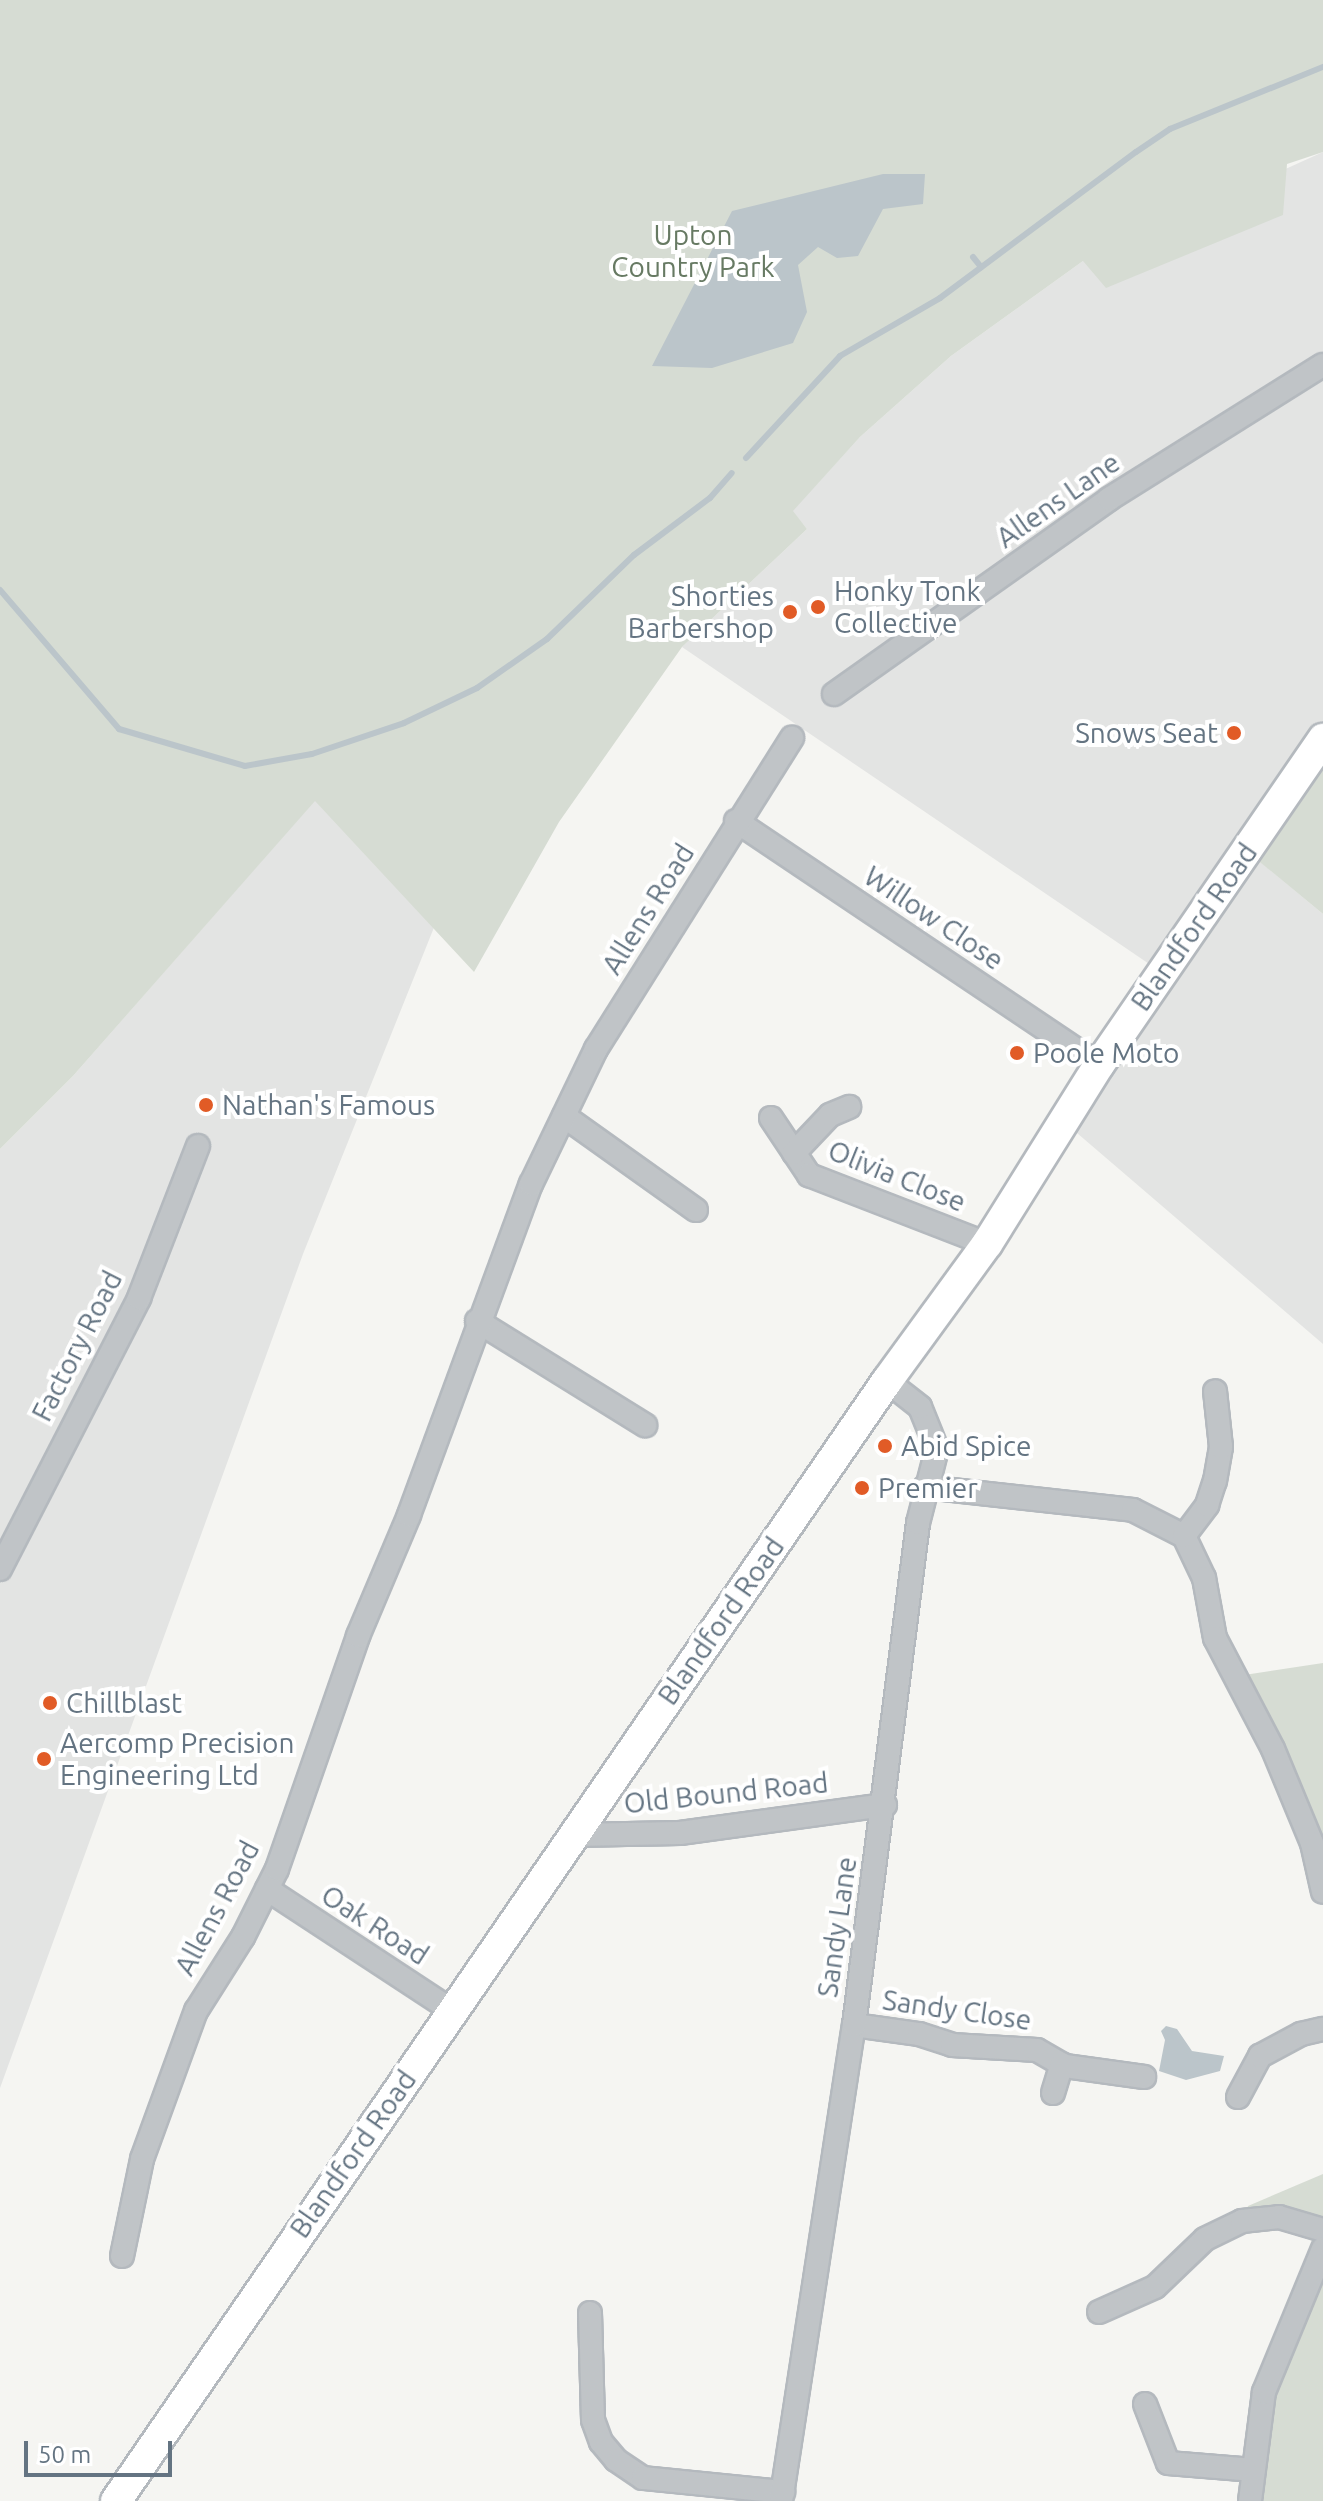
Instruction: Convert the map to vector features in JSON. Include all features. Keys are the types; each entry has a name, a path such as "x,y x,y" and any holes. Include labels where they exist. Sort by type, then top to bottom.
{"main road":[{"name":"Blandford Road","path":"116,2501 451,2010 887,1381 987,1244 1099,1065 1323,739"}],"street":[{"name":"Allens Lane","path":"834,694 882,648 1109,499 1323,365"},
{"name":"Allens Road","path":"122,2256 142,2159 196,2011 267,1889 477,1321 564,1116 596,1049 736,821 792,738"},
{"name":"Willow Close","path":"736,821 1099,1065"},
{"name":"Olivia Close","path":"794,1153 830,1115 849,1107"},
{"path":"564,1116 696,1210"},
{"name":"Olivia Close","path":"771,1118 809,1175 987,1244"},
{"name":"Factory Road","path":"0,1569 139,1298 198,1146"},
{"path":"477,1321 645,1425"},
{"name":"Sandy Lane","path":"782,2496 854,2025 925,1487 937,1449 931,1425 920,1407 887,1381"},
{"path":"1184,1536 1207,1505 1215,1481 1221,1447 1215,1391"},
{"path":"925,1487 1133,1510 1184,1536 1204,1578 1215,1638 1273,1749 1312,1843 1323,1892"},
{"name":"Old Bound Road","path":"573,1835 680,1833 885,1805"},
{"name":"Oak Road","path":"267,1889 451,2010"},
{"name":"Sandy Close","path":"854,2025 919,2034 952,2045 1037,2050 1062,2064 1144,2077"},
{"path":"1238,2097 1260,2056 1301,2034 1323,2029"},
{"path":"1053,2093 1062,2064"},
{"path":"1099,2312 1155,2287 1205,2239 1242,2221 1279,2217 1323,2230"},
{"path":"1250,2501 1264,2392 1323,2249"},
{"path":"590,2313 593,2420 601,2442 616,2460 643,2478 782,2496"},
{"path":"1145,2404 1168,2463 1254,2470"}],"shaded area":[{"path":"1323,152 1323,739 1246,850 1323,914 1323,1344 1063,1121 1161,972 682,647 807,529 792,511 860,437 951,356 1083,261"},
{"path":"883,174 925,174 923,204 883,209 858,256 837,258 818,247 798,265 807,312 793,343 712,368 652,366 732,211"},
{"path":"315,800 435,925 303,1254 0,2088 0,1149 73,1076"},
{"path":"1166,2026 1177,2029 1192,2051 1224,2056 1220,2071 1186,2080 1159,2071 1165,2040 1161,2031"}],"green space":[{"name":"Upton Country Park","path":"0,0 1323,0 1323,152 1287,164 1283,215 1106,288 1083,261 951,356 860,437 793,511 807,529 682,647 559,822 474,972 315,801 73,1076 0,1149"},
{"path":"1323,762 1323,914 1255,858"},
{"path":"1323,1663 1323,1894 1231,1677"},
{"path":"1323,2174 1323,2230 1242,2221 1248,2206"},
{"path":"1323,2249 1323,2501 1250,2501 1258,2432"}],"waterway":[{"path":"746,458 840,356 940,298 1136,152 1170,129 1323,67"},
{"path":"973,257 981,267"},
{"path":"0,590 119,729 245,766 312,754 404,723 477,688 547,639 634,555 710,498 732,473"}],"place":[{"name":"Honky Tonk Collective","path":"818,607"},
{"name":"Shorties Barbershop","path":"790,612"},
{"name":"Snows Seat","path":"1234,733"},
{"name":"Poole Moto","path":"1017,1053"},
{"name":"Nathan's Famous","path":"206,1105"},
{"name":"Abid Spice","path":"885,1446"},
{"name":"Premier","path":"862,1488"},
{"name":"Chillblast","path":"50,1703"},
{"name":"Aercomp Precision Engineering Ltd","path":"44,1759"}]}
